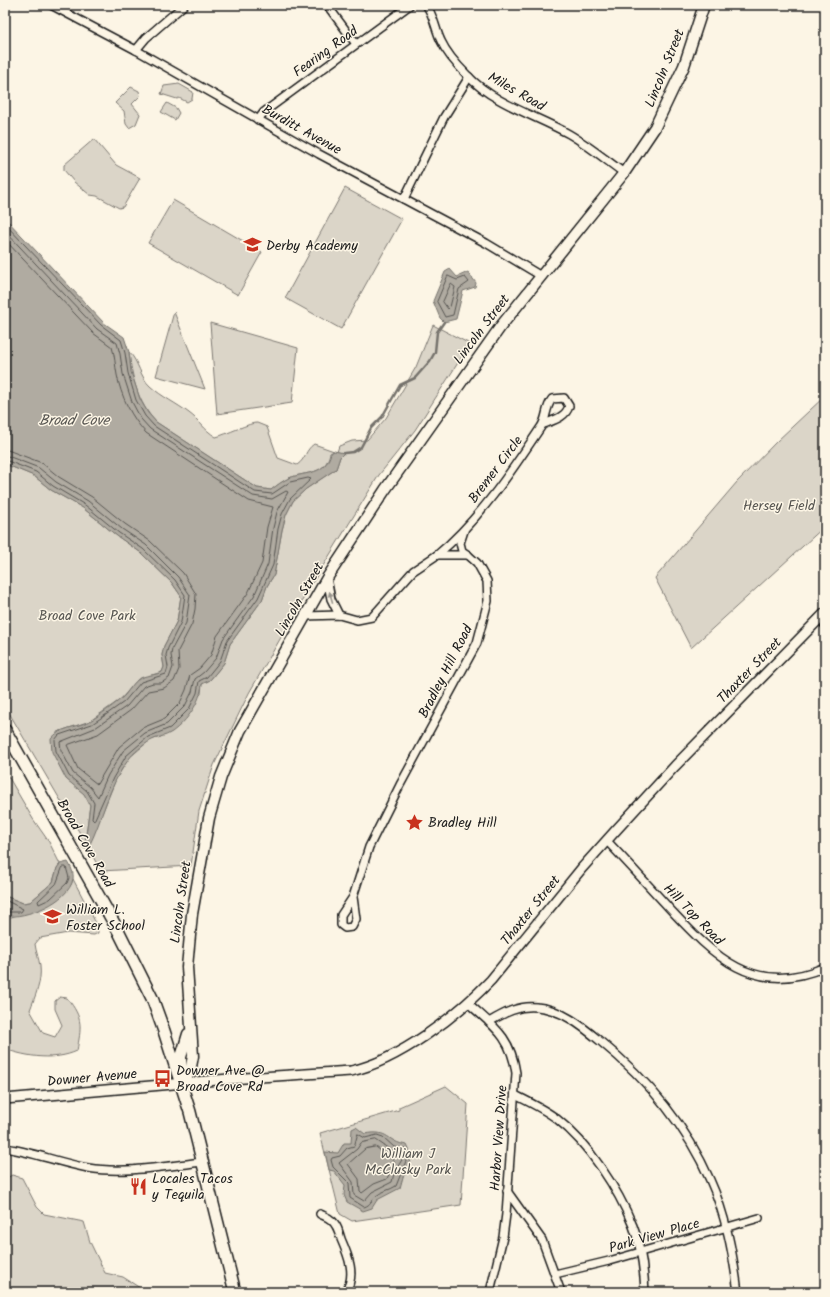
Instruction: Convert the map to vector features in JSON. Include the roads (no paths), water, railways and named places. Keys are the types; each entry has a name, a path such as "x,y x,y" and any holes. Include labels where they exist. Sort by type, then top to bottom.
{"main road":[{"name":"Lincoln Street","path":"182,1083 190,1072 193,1056 187,967 188,940 205,838 215,797 240,731 327,578 362,523 450,395 501,326 624,173 655,127 676,86 704,5"},
{"name":"Broad Cove Road","path":"5,730 138,968 164,1031 182,1083"},
{"path":"182,1083 235,1292"}],"street":[{"name":"Burditt Avenue","path":"51,5 136,50 258,120 486,243 541,276"},
{"path":"136,50 146,38 184,5"},
{"path":"327,5 356,44"},
{"name":"Fearing Road","path":"258,120 264,112 410,5"},
{"name":"Miles Road","path":"426,5 431,11 441,41 448,52 469,77 491,94 517,109 569,134 624,173"},
{"path":"404,199 444,117 469,77"},
{"name":"Bremer Circle","path":"437,555 465,529 514,467 544,424"},
{"name":"Bremer Circle","path":"465,529 460,543 462,551 468,555"},
{"path":"305,616 339,615 357,620 372,617 413,571 437,555 468,555"},
{"name":"Bradley Hill Road","path":"353,896 364,862 377,831 476,642 486,614 488,592 483,571 468,555"},
{"path":"327,578 331,599 339,615"},
{"name":"Thaxter Street","path":"182,1083 317,1075 362,1069 407,1046 438,1026 468,1004 491,980 582,868 675,766 823,619"},
{"name":"Hill Top Road","path":"607,841 697,939 729,964 749,972 782,977 799,976 825,967"},
{"name":"Harbor View Drive","path":"468,1004 500,1032 510,1046 514,1056 516,1073 503,1237 490,1292"},
{"path":"489,1022 502,1014 526,1007 538,1007 570,1018 618,1055 657,1096 688,1138 711,1181 726,1227 738,1292"},
{"name":"Downer Avenue","path":"5,1099 182,1083"},
{"path":"515,1095 542,1109 558,1120 586,1150 611,1183 623,1204 633,1227 640,1251 645,1292"},
{"path":"5,1148 26,1151 81,1166 102,1169 136,1168 203,1162"},
{"path":"507,1191 542,1240 561,1292"},
{"path":"320,1214 328,1217 335,1224 348,1254 351,1274 349,1286 345,1292"},
{"name":"Park View Place","path":"555,1274 609,1261 759,1218"}],"water":[{"name":"Broad Cove","path":"5,218 104,323 124,337 129,352 131,372 140,399 148,413 156,422 257,488 271,490 289,478 314,472 320,469 324,466 331,453 334,451 344,453 340,457 336,469 306,489 293,501 286,515 282,530 274,575 267,586 262,600 230,644 224,663 210,680 202,684 199,698 188,717 172,732 147,743 129,759 116,780 93,837 88,848 85,849 82,847 85,842 90,805 84,794 66,779 52,752 51,739 59,732 90,721 98,716 122,698 139,679 162,672 164,667 162,655 164,646 177,621 181,596 172,583 140,552 117,536 83,508 51,490 34,476 5,464"},
{"path":"450,269 457,277 468,272 476,283 475,287 463,291 456,319 444,322 440,318 433,301 445,272"},
{"path":"68,862 73,872 73,879 70,887 64,895 55,902 34,912 24,915 5,916 5,896 23,903 30,902 53,882 57,868 60,864"},
{"path":"356,1127 365,1134 384,1134 395,1141 407,1145 412,1156 400,1188 377,1200 372,1208 363,1211 347,1202 344,1195 345,1185 334,1171 329,1170 325,1152 338,1153 344,1143 351,1143 352,1129"}],"waterway":[{"path":"344,453 353,452 361,447 371,428 382,417 400,385 415,378 430,361 435,352 437,332 444,322"}],"place":[{"name":"Derby Academy","path":"253,245"},
{"name":"Bradley Hill","path":"415,822"},
{"name":"William L. Foster School","path":"53,917"},
{"name":"Downer Ave @ Broad Cove Rd","path":"163,1078"},
{"name":"Locales Tacos y Tequila","path":"139,1186"}],"park label":[{"name":"Hersey Field","path":"779,505"},
{"name":"Broad Cove Park","path":"87,615"},
{"name":"William J McClusky Park","path":"408,1162"}]}
